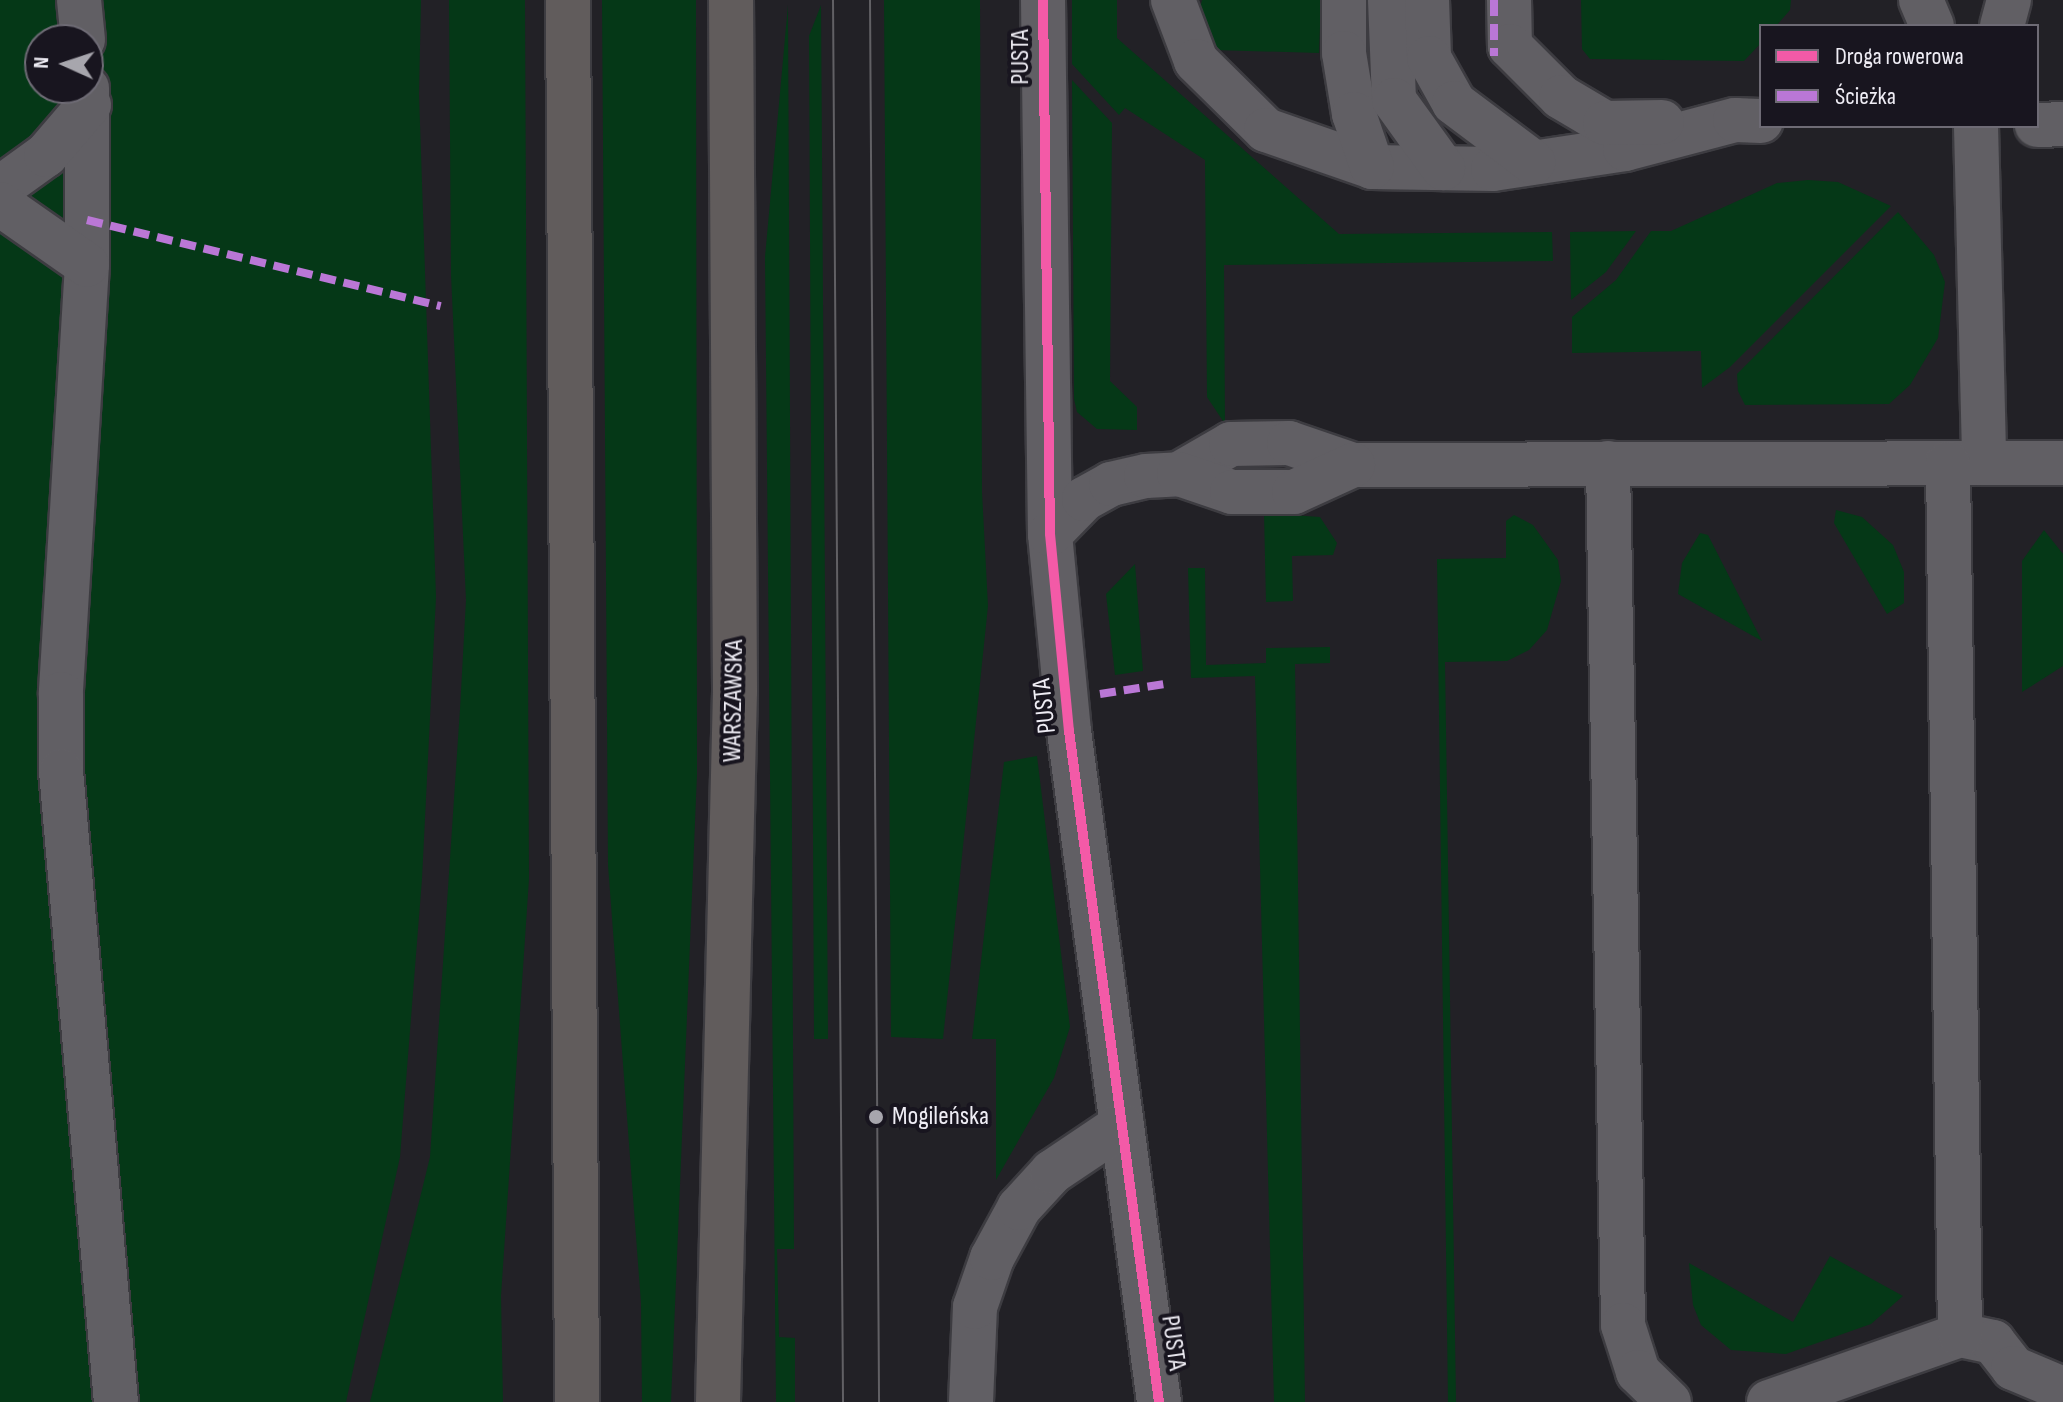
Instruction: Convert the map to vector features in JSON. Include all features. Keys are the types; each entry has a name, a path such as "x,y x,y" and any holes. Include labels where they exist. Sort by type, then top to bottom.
{"main road":[{"path":"568,0 577,1402"},
{"name":"WARSZAWSKA","path":"718,1402 735,691 731,0"}],"street":[{"path":"79,0 81,24"},
{"name":"PUSTA","path":"1043,0 1050,534 1069,731 1159,1402"},
{"path":"1173,0 1196,61 1266,130 1372,167 1443,168 1533,162 1625,149 1748,120"},
{"path":"1344,0 1344,53 1354,114 1372,167"},
{"path":"1390,0 1394,100 1443,168"},
{"path":"1427,0 1429,58 1454,103 1533,162"},
{"path":"1509,0 1510,46 1561,97 1605,123 1748,120"},
{"path":"1921,0 1931,24"},
{"path":"2003,24 2009,0"},
{"path":"0,188 46,155 82,104"},
{"path":"88,104 87,265 61,771 116,1402"},
{"path":"2039,125 2063,124"},
{"path":"1960,1335 1966,463 1976,128"},
{"path":"0,204 87,265"},
{"path":"1608,463 1623,1325 1638,1372 1669,1402"},
{"path":"1050,534 1084,499 1111,484 1179,474 1232,492 1294,492 1353,465 2063,463"},
{"path":"971,1402 975,1307 992,1258 1019,1208 1052,1172 1122,1125"},
{"path":"1769,1402 1960,1335 1993,1342 2013,1368 2063,1389"}],"green space":[{"path":"0,0 421,0 419,94 436,597 422,879 400,1157 346,1402 0,1402"},
{"path":"449,0 525,0 529,879 501,1296 503,1402 370,1402 430,1157 460,709 466,600 451,275"},
{"path":"602,0 696,0 697,774 671,1402 642,1402 641,1303 608,865"},
{"path":"884,0 980,0 982,492 988,606 943,1039 891,1037"},
{"path":"1072,0 1117,0 1117,38 1339,234 1552,232 1553,261 1224,265 1225,424 1207,397 1205,160 1125,108 1119,115 1072,64"},
{"path":"1202,0 1321,0 1319,53 1215,50 1198,18"},
{"path":"1581,0 1791,0 1790,10 1778,24 1759,24 1759,45 1744,61 1590,59 1582,49"},
{"path":"788,5 794,1249 777,1249 779,1337 795,1338 795,1402 776,1402 765,257"},
{"path":"821,5 828,1039 814,1039 809,36"},
{"path":"1072,80 1112,123 1110,381 1137,407 1137,430 1097,429 1077,412 1074,399"},
{"path":"1808,180 1838,182 1891,206 1730,367 1702,388 1701,351 1572,353 1572,317 1616,280 1651,231 1671,231 1777,183"},
{"path":"1898,212 1934,255 1945,282 1938,338 1910,385 1889,404 1745,405 1738,391 1737,374"},
{"path":"1636,231 1606,272 1571,300 1570,232"},
{"path":"1836,510 1862,517 1893,545 1904,572 1904,603 1887,614 1834,523"},
{"path":"1264,513 1320,517 1337,543 1333,555 1292,556 1293,601 1266,602"},
{"path":"1514,515 1533,525 1558,560 1561,581 1547,630 1529,650 1507,661 1445,662 1456,1402 1448,1402 1437,559 1506,558 1506,521"},
{"path":"2044,530 2063,554 2063,666 2022,692 2022,561"},
{"path":"1700,533 1708,535 1762,641 1678,594 1682,563"},
{"path":"1135,564 1143,671 1115,675 1106,594"},
{"path":"1188,568 1205,568 1206,665 1266,663 1266,648 1330,647 1330,663 1295,664 1305,1402 1274,1402 1255,676 1191,678"},
{"path":"1037,756 1070,1027 1054,1078 996,1180 996,1039 972,1039 1004,762"},
{"path":"1830,1256 1903,1296 1871,1324 1786,1354 1731,1350 1701,1325 1693,1305 1689,1263 1793,1322"}],"tram line":[{"path":"833,0 843,1402"},
{"path":"870,0 879,1402"}],"marked path":[{"path":"1494,0 1494,56"},
{"path":"87,220 441,306"},
{"path":"1100,694 1171,683"}],"cycle path":[{"path":"1043,0 1050,534 1069,731 1159,1402"}],"place":[{"name":"Mogileńska","path":"876,1117"}]}
